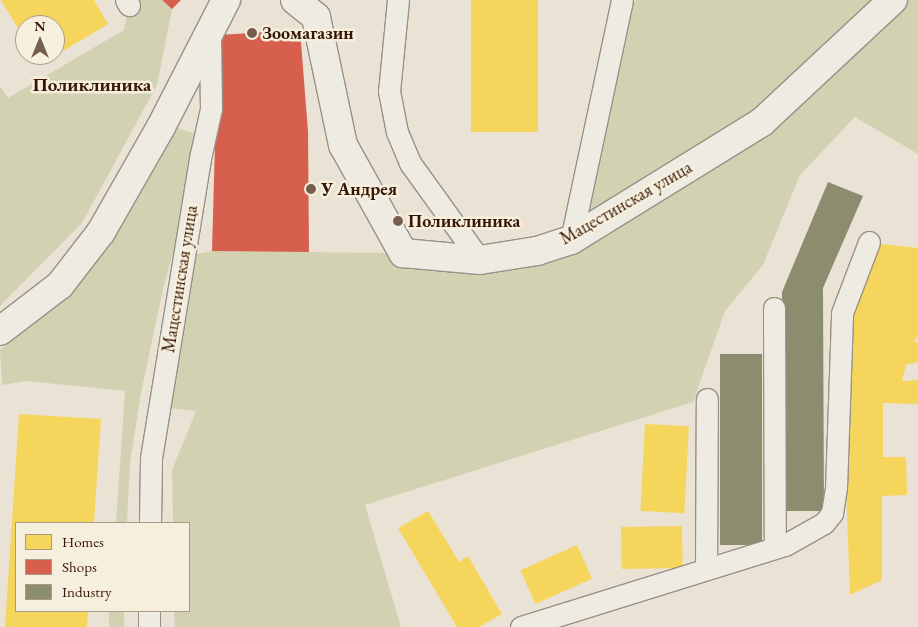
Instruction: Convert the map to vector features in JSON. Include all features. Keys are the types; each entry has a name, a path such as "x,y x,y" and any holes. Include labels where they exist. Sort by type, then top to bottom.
{"street":[{"name":"Мацестинская улица","path":"0,331 60,284 101,232 210,36 226,0"},
{"name":"Мацестинская улица","path":"295,0 316,17 342,145 403,253 480,260 537,251 571,240 762,122 893,0"}],"lane":[{"path":"398,0 389,91 397,132 410,163 480,260"},
{"path":"571,240 622,0"},
{"name":"Мацестинская улица","path":"150,522 151,458 201,154 211,109 210,36"},
{"path":"521,627 775,548 815,530 832,513 836,488 842,313 869,242"},
{"path":"774,308 775,548"},
{"path":"706,569 707,399"},
{"path":"148,627 149,612"}],"green space":[{"path":"126,0 162,0 172,9 157,85 82,223 0,306 0,86 8,98 124,30 129,5"},
{"path":"637,0 918,0 918,154 855,117 800,175 763,265 725,311 693,402 365,505 401,627 175,627 174,612 190,612 190,522 173,522 172,470 196,411 161,407 184,257 212,251 403,253 571,240 620,12"},
{"path":"175,127 205,137 163,289 141,393 130,463 127,522 116,522 125,391 27,381 2,385 0,350 89,269"},
{"path":"109,612 124,612 124,627 109,627"}],"building: Homes":[{"path":"1,0 94,0 108,24 65,50 65,15 15,15 15,23"},
{"path":"471,0 538,0 538,132 471,132"},
{"path":"875,243 918,248 918,336 913,342 918,342 918,362 906,365 902,381 918,380 918,404 883,403 883,457 906,457 907,495 882,496 882,580 850,595 845,460 848,322"},
{"path":"19,414 101,419 94,522 15,522 15,612 88,612 87,627 5,627"},
{"path":"645,424 689,426 684,513 640,511"},
{"path":"428,511 459,562 468,556 502,614 479,627 457,627 398,528"},
{"path":"682,526 683,568 622,569 621,527"},
{"path":"577,545 592,579 535,604 520,570"}],"building: Shops":[{"path":"162,0 181,0 172,9"},
{"path":"300,30 308,131 309,252 212,251 218,35"}],"building: Industry":[{"path":"828,182 863,196 823,288 824,511 782,511 782,292"},
{"path":"720,354 762,354 762,545 720,545"}],"place":[{"name":"Зоомагазин","path":"252,33"},
{"name":"У Андрея","path":"311,189"},
{"name":"Поликлиника","path":"398,221"}],"district":[{"name":"Поликлиника","path":"92,85"}]}
